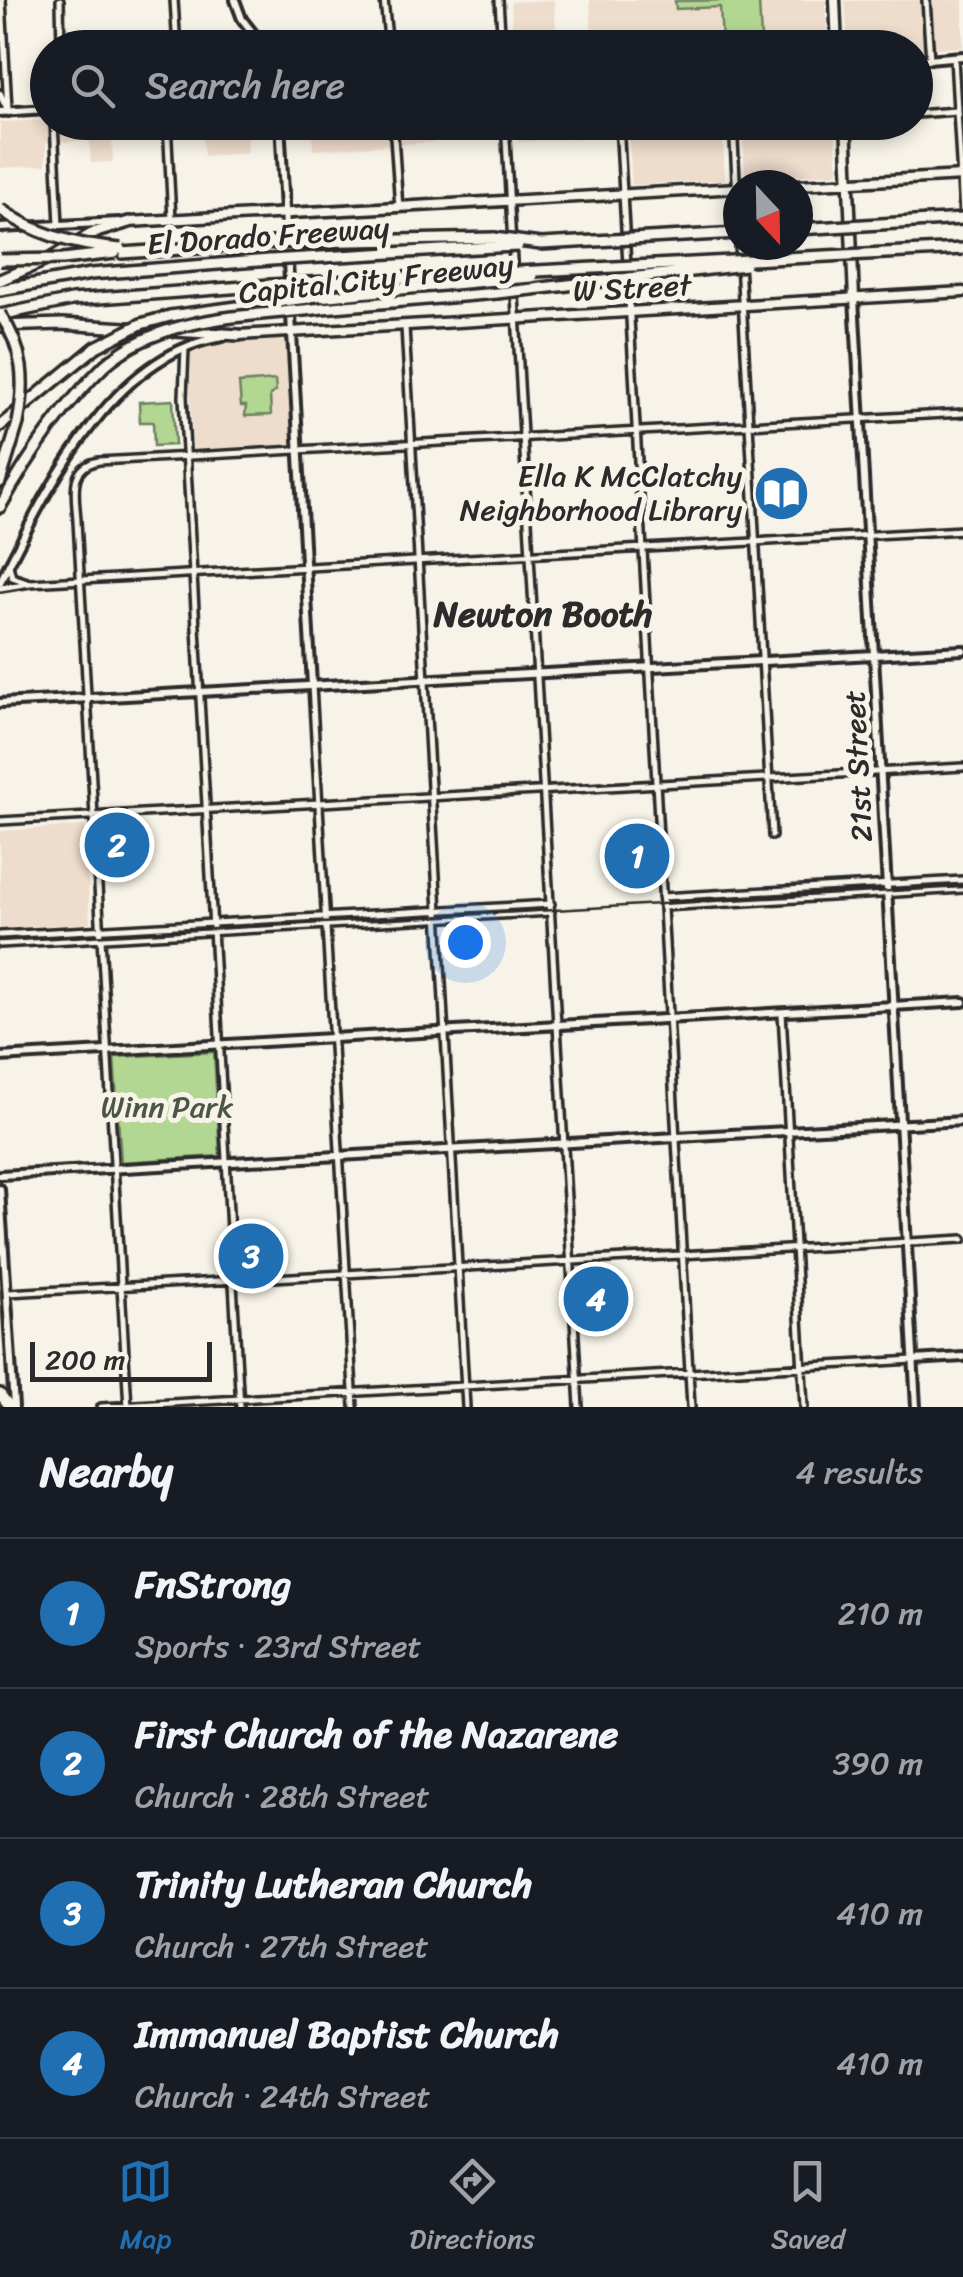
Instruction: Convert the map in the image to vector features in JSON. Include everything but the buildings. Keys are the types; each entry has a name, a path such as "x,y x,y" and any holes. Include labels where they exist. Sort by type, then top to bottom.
{"highway":[{"path":"0,209 51,236 122,251"},
{"path":"813,228 963,217"},
{"path":"0,280 52,258 93,233 129,222"},
{"name":"Capital City Freeway","path":"0,260 270,243 541,244 723,233"},
{"name":"El Dorado Freeway","path":"0,290 91,274 494,243"},
{"name":"Capital City Freeway","path":"659,264 963,249"},
{"name":"Capital City Freeway","path":"0,507 40,440 104,366 132,346 171,329 322,308 496,293 837,254"},
{"name":"El Dorado Freeway","path":"0,314 72,300 271,284 495,276 659,264"},
{"path":"0,426 96,347 141,324 170,316 495,276"},
{"path":"0,314 21,358 24,383 18,422 0,482"},
{"path":"0,326 62,324 238,335"},
{"path":"0,1394 12,1407"}],"main road":[{"path":"235,0 251,30"},
{"path":"835,0 837,30"},
{"path":"933,60 960,58"},
{"path":"0,94 4,112 30,111"},
{"path":"281,140 312,685"},
{"name":"21st Street","path":"847,140 916,1407"},
{"path":"813,184 962,176"},
{"path":"0,228 723,189"},
{"name":"W Street","path":"0,585 51,484 80,442 114,401 163,360 185,348 238,335 292,331 963,292"},
{"path":"0,703 963,650"},
{"path":"0,1057 963,1002"},
{"path":"0,1175 963,1121"},
{"path":"0,1190 12,1407"},
{"path":"914,1360 963,1357"}],"street":[{"path":"2,0 4,112"},
{"path":"60,0 61,30"},
{"path":"174,0 176,30"},
{"path":"384,0 387,30"},
{"path":"500,0 501,30"},
{"path":"926,0 928,30"},
{"path":"960,58 956,111 963,217"},
{"path":"933,113 956,111"},
{"path":"55,140 59,225"},
{"path":"167,140 172,220"},
{"path":"394,140 399,208"},
{"path":"506,140 579,1407"},
{"path":"621,140 691,1407"},
{"path":"734,140 736,170"},
{"path":"740,260 772,836"},
{"path":"405,325 466,1407"},
{"path":"185,348 182,370 240,1407"},
{"path":"163,360 173,361 182,370"},
{"path":"128,1406 75,482 80,470 94,462 963,412"},
{"path":"0,585 963,530"},
{"path":"9,565 12,576 30,583"},
{"path":"312,685 354,1407"},
{"path":"0,821 963,767"},
{"path":"663,906 963,880"},
{"path":"662,898 963,889"},
{"path":"0,935 326,916 551,908"},
{"path":"0,944 326,925 439,914"},
{"path":"782,1012 804,1407"},
{"path":"8,1293 963,1238"},
{"path":"100,1407 914,1360"}],"shaded area":[{"path":"554,0 556,30 512,30 511,2"},
{"path":"590,0 825,0 827,30 591,30"},
{"path":"922,0 923,30 847,30 845,1"},
{"path":"931,0 963,0 963,47 934,48"},
{"path":"30,121 30,140 89,140 46,143 46,165 0,168 0,122"},
{"path":"89,140 112,140 113,162 91,163"},
{"path":"203,140 247,140 248,153 204,156"},
{"path":"313,140 434,140 434,142 313,150"},
{"path":"629,140 723,140 723,180 632,185"},
{"path":"743,140 836,140 838,173 745,170"},
{"path":"286,339 291,444 193,449 188,351 213,343"},
{"path":"85,826 90,923 0,928 0,831"}],"green space":[{"path":"675,1 759,2 761,30 721,30 720,7 676,9"},
{"path":"275,380 276,391 270,395 271,415 245,416 239,383"},
{"path":"173,400 175,445 154,446 153,422 140,422 139,402"},
{"name":"Winn Park","path":"214,1052 220,1156 121,1162 114,1057"}],"tram line":[{"path":"0,941 963,887"}],"place":[{"name":"Ella K McClatchy Neighborhood Library","path":"781,493"},
{"name":"First Church of the Nazarene","path":"117,845"},
{"name":"FnStrong","path":"637,856"},
{"name":"Trinity Lutheran Church","path":"251,1256"},
{"name":"Immanuel Baptist Church","path":"596,1299"}],"district":[{"name":"Newton Booth","path":"543,614"}]}
